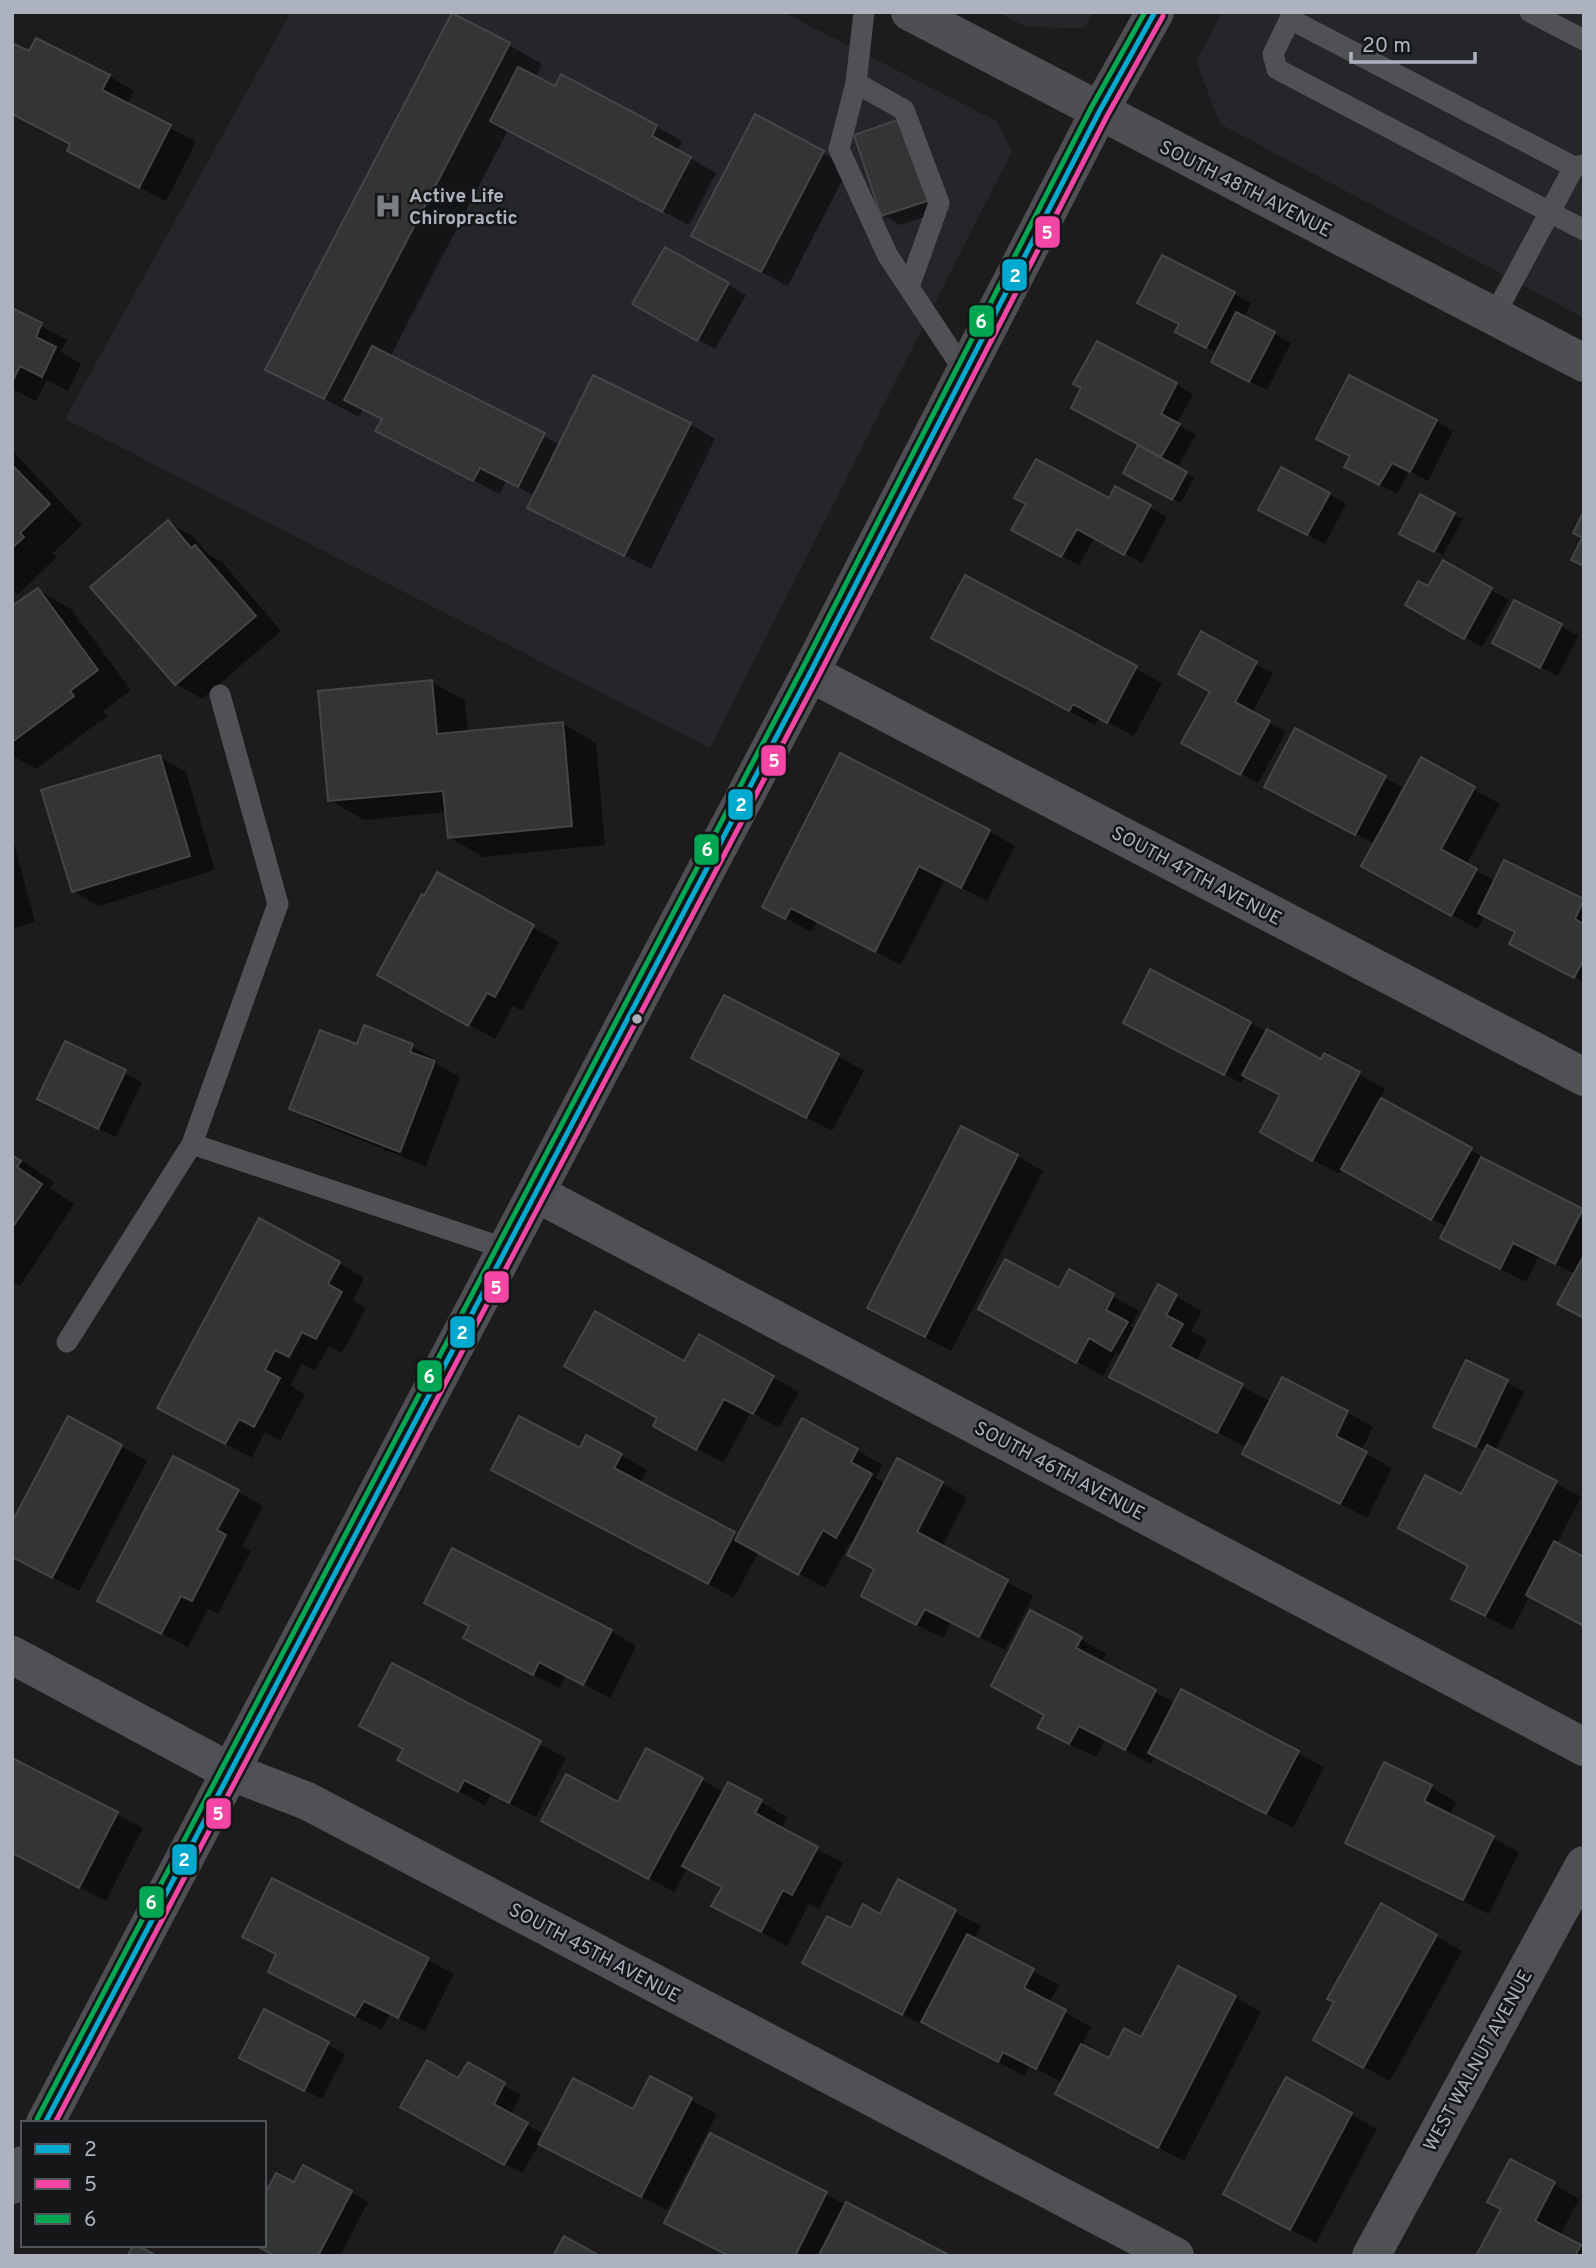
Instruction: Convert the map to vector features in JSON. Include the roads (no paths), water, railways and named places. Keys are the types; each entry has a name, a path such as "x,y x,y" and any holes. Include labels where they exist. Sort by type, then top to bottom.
{"main road":[{"name":"SOUTH 48TH AVENUE","path":"909,12 1584,363"},
{"path":"46,2121 537,1193 810,673 1099,112 1154,12"},
{"path":"12,2185 21,2169"}],"street":[{"name":"SOUTH 47TH AVENUE","path":"810,673 1584,1077"},
{"name":"SOUTH 46TH AVENUE","path":"537,1193 1584,1747"},
{"name":"SOUTH 45TH AVENUE","path":"12,1655 229,1771 307,1801 1175,2256"},
{"name":"WEST WALNUT AVENUE","path":"1371,2256 1584,1865"}],"lane":[{"path":"864,12 856,83 839,149 888,256 965,372"},
{"path":"1530,12 1584,40"},
{"path":"1494,316 1550,212 1579,166 1292,15 1273,54 1277,69 1550,212 1584,230"},
{"path":"856,83 904,110 939,203 909,287"},
{"path":"67,1342 192,1144 278,904 220,695"},
{"path":"192,1144 507,1249"}],"place":[{"name":"Active Life Chiropractic","path":"388,206"}]}
